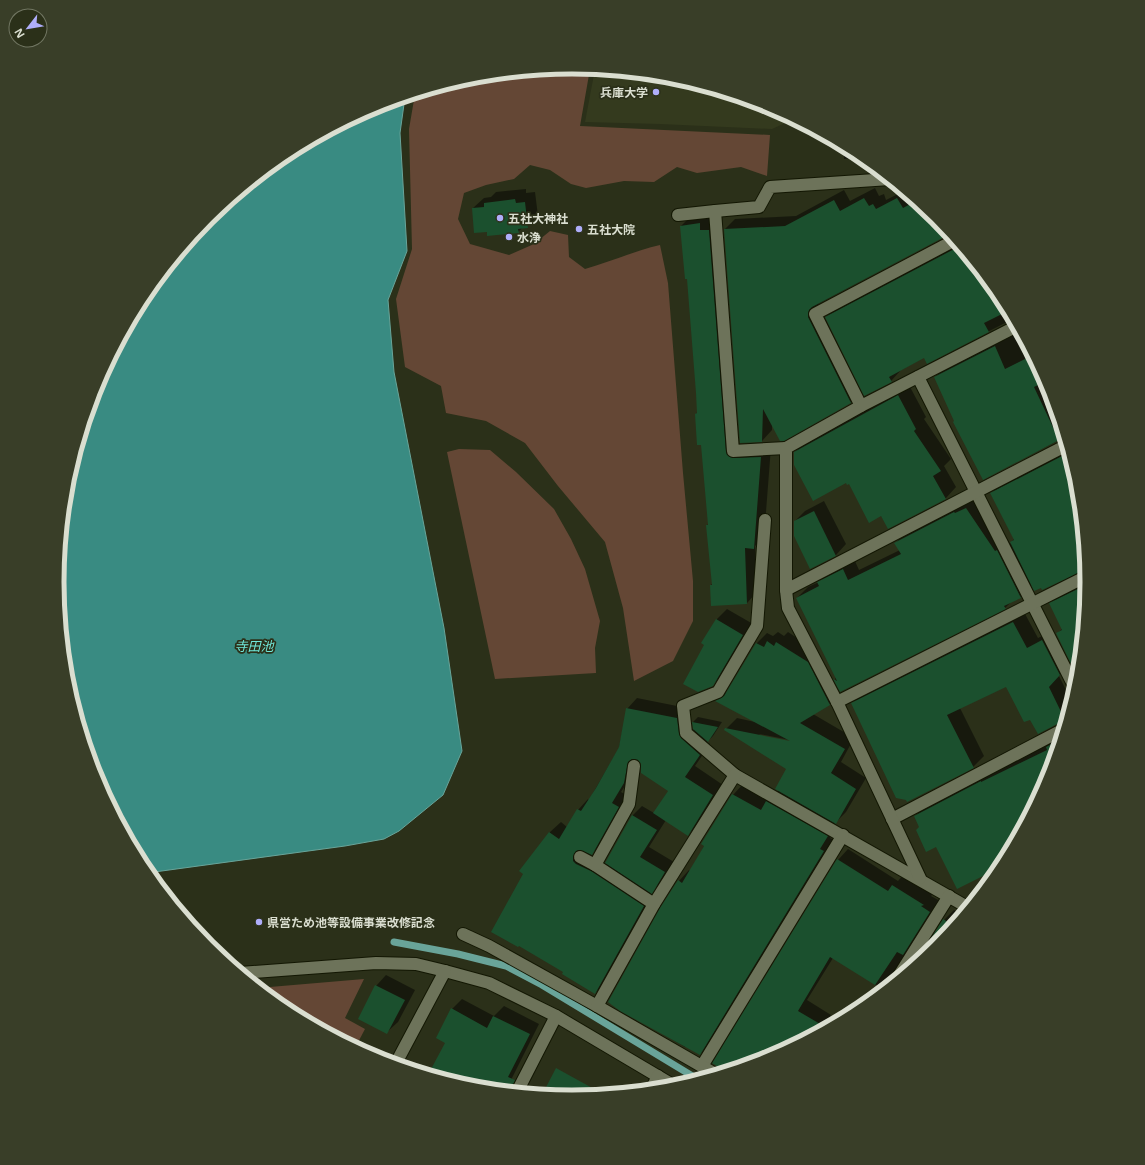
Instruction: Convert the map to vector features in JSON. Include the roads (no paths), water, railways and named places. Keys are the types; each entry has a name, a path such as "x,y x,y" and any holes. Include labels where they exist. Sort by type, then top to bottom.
{"street":[{"path":"678,215 759,207 770,187 883,179"},
{"path":"715,211 733,451 786,448 861,406 1013,328"},
{"path":"861,406 815,314 951,242"},
{"path":"918,377 1071,681"},
{"path":"786,590 1063,447"},
{"path":"786,448 786,590 788,608 838,702 920,878"},
{"path":"765,520 757,626 718,692 683,706 686,733 735,775 920,878 965,906"},
{"path":"838,702 1081,579"},
{"path":"892,819 1058,732"},
{"path":"595,865 628,804 634,766"},
{"path":"597,1006 654,904 735,775"},
{"path":"702,1066 843,835"},
{"path":"580,857 595,865 654,904"},
{"path":"903,969 949,896"},
{"path":"463,934 489,946 711,1072"},
{"path":"246,973 376,963 416,964 445,971 489,983 556,1016 668,1082"},
{"path":"398,1060 445,971"},
{"path":"519,1088 556,1016"},
{"path":"654,1084 658,1076"}],"water":[{"name":"寺田池","path":"404,103 400,133 407,251 388,300 394,372 444,628 462,751 443,795 399,831 384,839 345,846 155,872 132,837 116,807 91,746 81,714 68,649 65,616 65,549 68,516 74,483 81,451 91,419 116,358 132,328 169,273 190,247 213,223 237,200 263,179 318,142 348,126"}],"waterway":[{"path":"394,942 458,954 506,966 542,985 693,1076"}],"place":[{"name":"兵庫大学","path":"656,92"},
{"name":"五社大神社","path":"500,218"},
{"name":"五社大院","path":"579,229"},
{"name":"水浄","path":"509,237"},
{"name":"県営ため池等設備事業改修記念","path":"259,922"}]}
